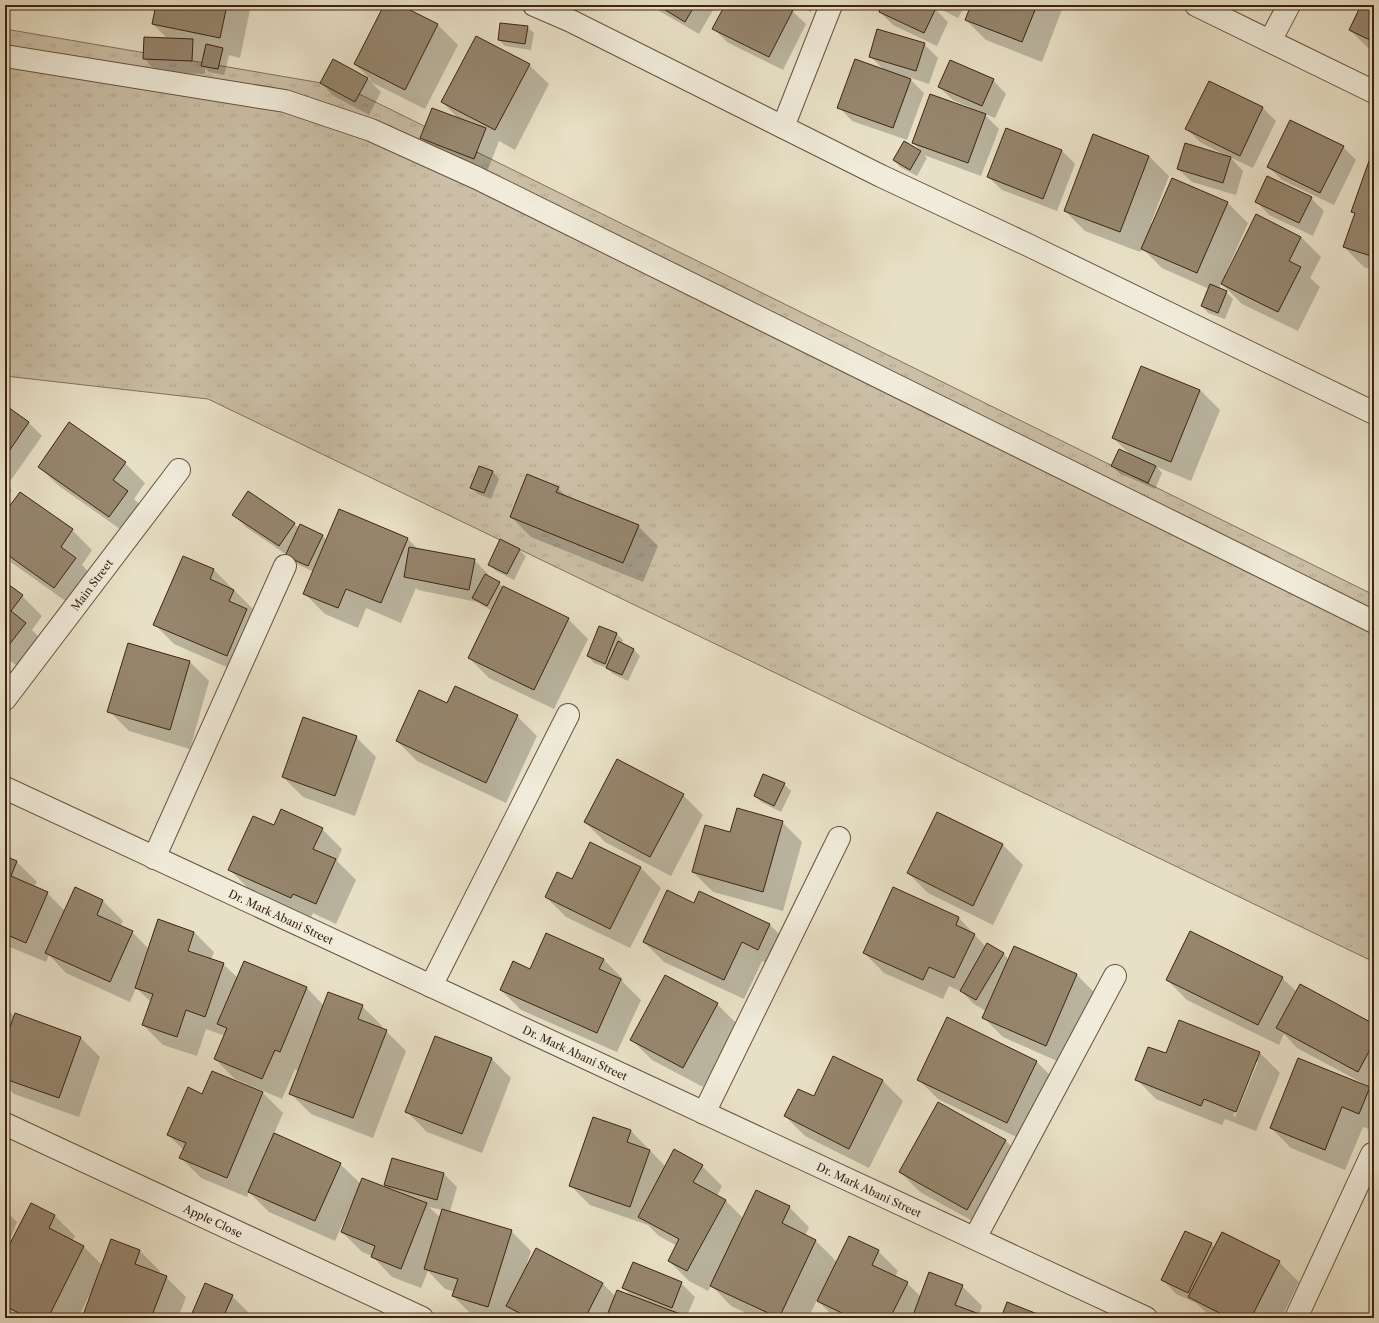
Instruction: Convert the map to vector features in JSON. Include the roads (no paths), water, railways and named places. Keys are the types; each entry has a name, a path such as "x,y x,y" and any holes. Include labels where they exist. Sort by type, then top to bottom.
{"street":[{"path":"534,5 571,21 881,176 1374,412"},
{"path":"783,127 831,5"},
{"path":"1196,5 1374,92"},
{"path":"1270,41 1289,5"},
{"path":"5,56 285,102 371,130 477,178 1374,622"},
{"name":"Main Street","path":"5,699 179,470"},
{"path":"154,858 285,566"},
{"path":"431,986 568,715"},
{"name":"Dr. Mark Abani Street","path":"5,788 1146,1318"},
{"path":"704,1113 839,838"},
{"path":"975,1238 1114,976"},
{"name":"Apple Close","path":"5,1124 422,1318"},
{"path":"1296,1318 1372,1154"}]}
